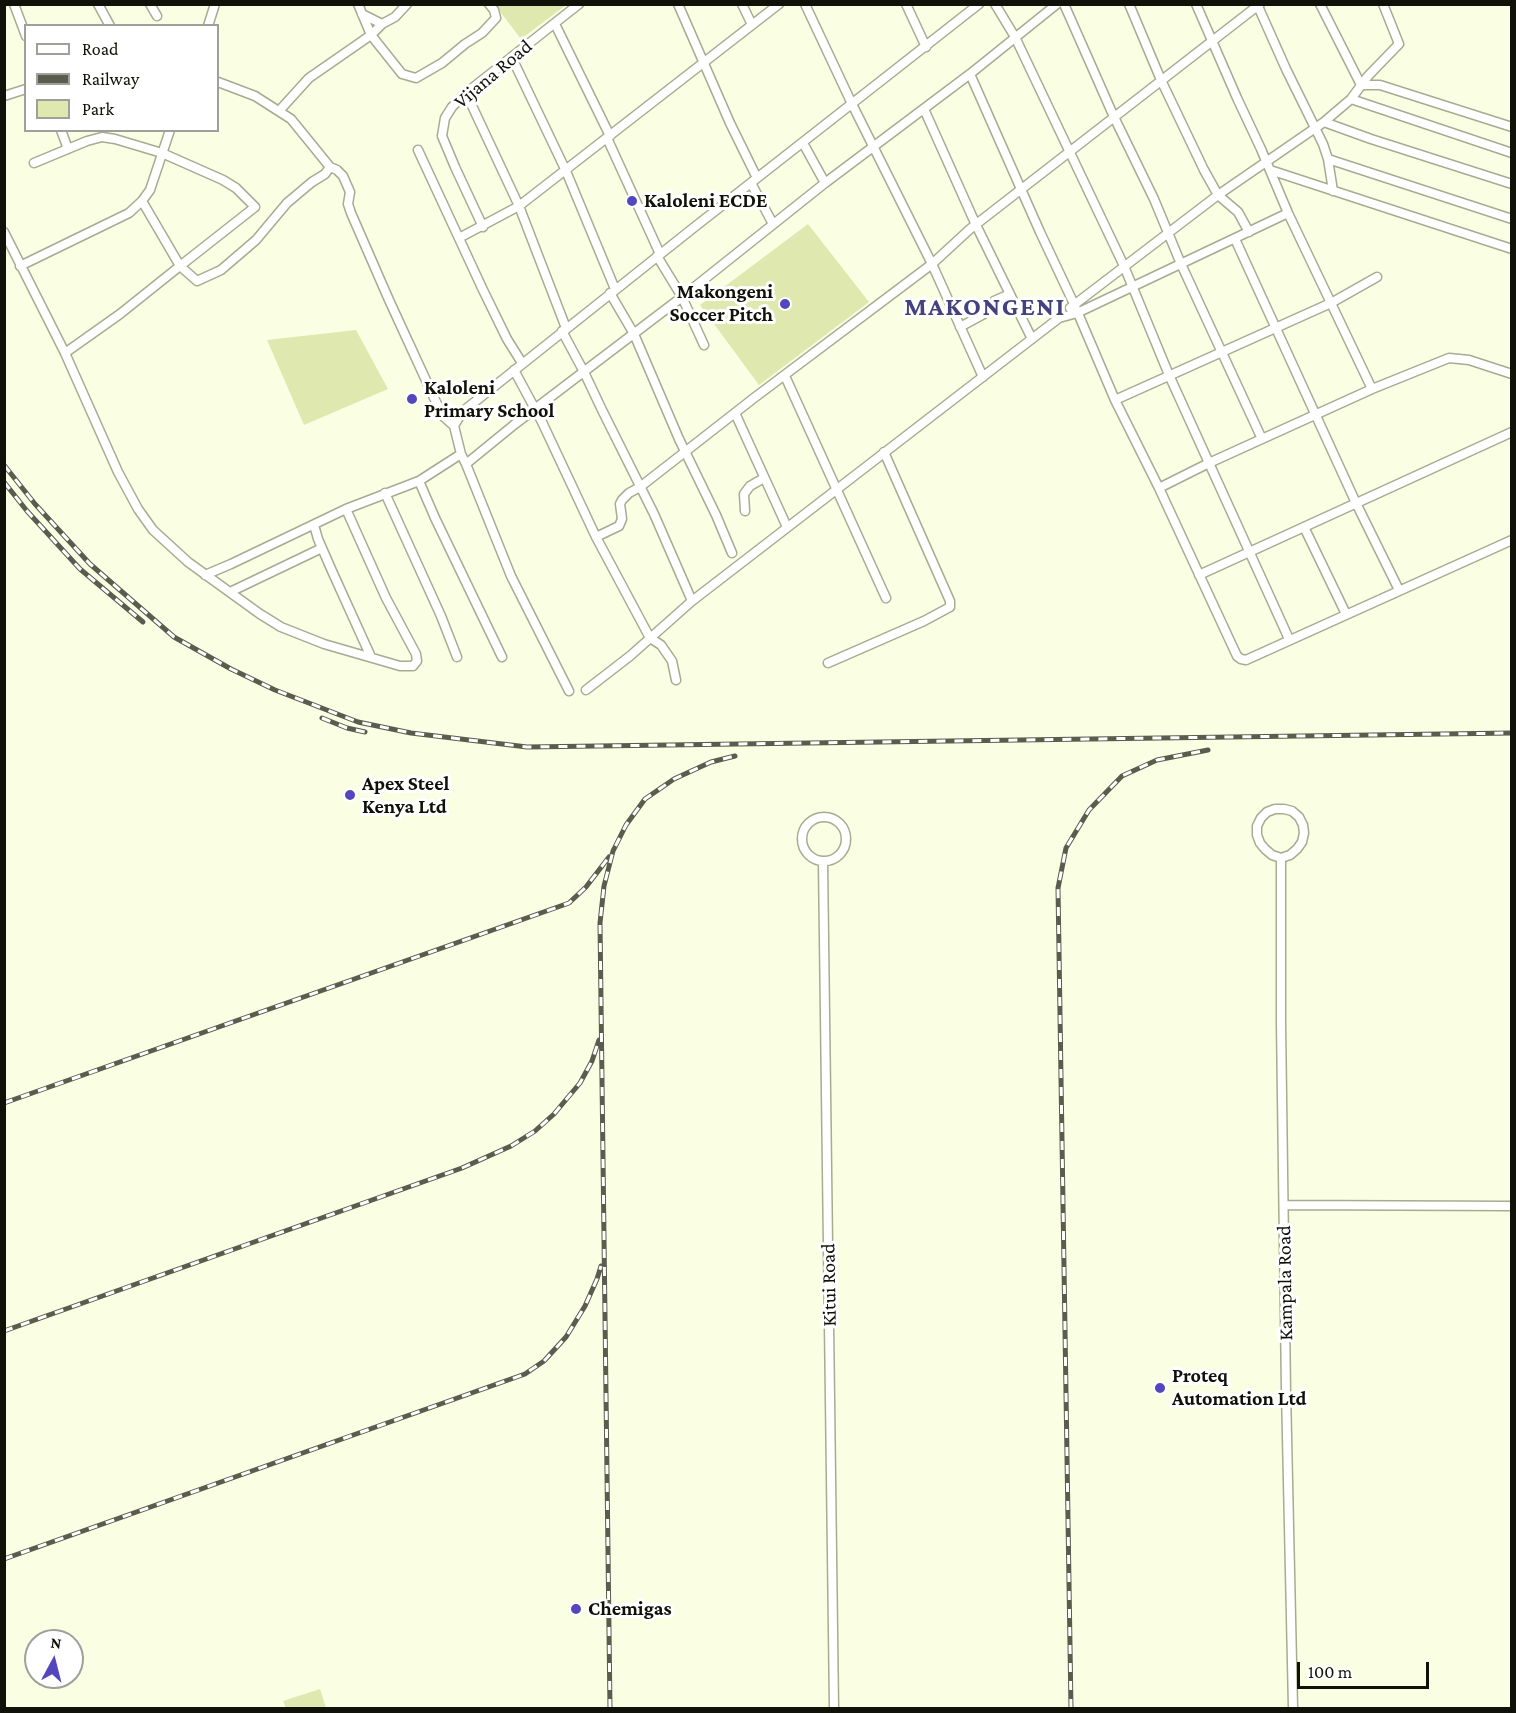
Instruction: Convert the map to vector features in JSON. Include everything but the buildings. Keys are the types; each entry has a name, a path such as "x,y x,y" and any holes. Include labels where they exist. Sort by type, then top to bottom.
{"street":[{"path":"14,4 24,31"},
{"path":"98,4 109,24"},
{"path":"150,4 157,16"},
{"path":"209,24 215,4"},
{"path":"358,4 371,35 402,74 416,78 442,63 482,33 496,18 489,4"},
{"path":"279,111 309,78 371,35 407,4"},
{"name":"Vijana Road","path":"483,227 442,136 445,118 466,93 579,4"},
{"path":"678,4 773,224"},
{"path":"742,4 752,26"},
{"path":"459,238 519,206 779,4"},
{"path":"805,4 932,264 983,377"},
{"path":"906,4 926,47"},
{"path":"454,426 462,412 522,363 979,4"},
{"path":"995,4 1015,38 1125,266 1169,375 1289,639"},
{"path":"466,464 1058,4"},
{"path":"1064,4 1262,439"},
{"path":"1129,4 1188,138 1218,195 1238,212 1249,232"},
{"path":"1196,4 1288,213 1372,389"},
{"path":"1320,4 1362,85"},
{"path":"1076,309 1125,266 1218,195 1268,166 1351,99 1400,44 1383,4"},
{"path":"596,537 619,526 622,519 620,504 629,493 640,488 932,264 976,225 1258,5 1323,144 1333,191"},
{"path":"362,14 382,24"},
{"path":"555,24 609,137 659,255 704,345"},
{"path":"512,58 566,171 613,291 732,553"},
{"path":"970,74 1115,400 1159,488 1237,656 1246,660 1512,540"},
{"path":"219,81 255,96 291,119 330,167 343,176 350,192 349,209 436,402 444,417 454,426 461,454 511,576 569,691"},
{"path":"1362,85 1380,85 1512,127"},
{"path":"4,96 24,90"},
{"path":"466,93 519,206 564,330 654,514 692,601"},
{"path":"1351,99 1512,153"},
{"path":"924,109 976,225 1032,339"},
{"path":"1324,122 1512,184"},
{"path":"63,132 68,149"},
{"path":"20,266 129,213 150,190 169,132"},
{"path":"34,163 87,141 102,137 115,138 162,153 223,180 236,188 255,207 120,314 65,353"},
{"path":"802,143 825,183"},
{"path":"418,150 507,339 522,363"},
{"path":"1328,159 1512,219"},
{"path":"1268,166 1333,191 1512,249"},
{"path":"142,201 180,266 197,281 221,270 256,240 287,202 325,174 330,167"},
{"path":"586,690 630,656 692,601 1059,318 1133,287 1288,213"},
{"path":"4,232 65,353 114,463 138,509 161,538 205,574 266,618 295,633 324,644 405,667 414,666 417,661 416,654 386,598 346,509"},
{"path":"1235,239 1356,503 1399,590"},
{"path":"1115,400 1330,303 1377,277"},
{"path":"960,327 984,314 994,302 1010,294"},
{"path":"1159,488 1372,389 1449,357 1469,360 1512,374"},
{"path":"514,370 536,409 596,537 650,638 661,645 672,661 676,680"},
{"path":"785,375 886,598"},
{"path":"735,413 787,527"},
{"path":"1199,575 1512,432"},
{"path":"828,663 924,621 950,607 950,601 884,452"},
{"path":"205,574 231,564 346,509 419,481 461,454"},
{"path":"745,511 744,494 746,490 764,478"},
{"path":"419,481 502,657"},
{"path":"385,493 441,616 457,657"},
{"path":"314,525 371,657"},
{"path":"1304,527 1346,614"},
{"path":"230,592 322,548"},
{"path":"1284,808 1299,817 1304,833 1297,849 1281,858 1272,855 1260,843 1257,826 1267,812 1284,808"},
{"path":"824,817 833,819 841,825 846,841 837,856 824,861 806,852 802,839 804,829 810,822 824,817"},
{"name":"Kampala Road","path":"1281,858 1281,1011 1293,1708"},
{"name":"Kitui Road","path":"824,861 834,1708"},
{"path":"1284,1205 1512,1206"}],"green space":[{"path":"495,5 566,5 521,39"},
{"name":"Makongeni Soccer Pitch","path":"808,224 869,302 759,385 700,305"},
{"path":"356,330 388,389 304,425 267,340"},
{"path":"320,1689 326,1708 286,1708 283,1701"}],"railway":[{"path":"4,465 35,504 90,564 174,637 231,669 275,690 358,722 411,733 527,747 1512,733"},
{"path":"4,482 80,569 143,622"},
{"path":"322,718 365,732"},
{"path":"1071,1708 1058,888 1066,848 1089,810 1122,776 1157,760 1208,750"},
{"path":"610,1708 600,923 604,886 613,851 626,825 645,799 674,779 711,762 735,756"},
{"path":"4,1103 569,903 586,887 609,857"},
{"path":"4,1331 462,1168 511,1146 535,1131 554,1114 580,1083 592,1061 599,1040"},
{"path":"4,1559 525,1374 544,1361 566,1337 585,1306 601,1266"}],"place":[{"name":"Kaloleni ECDE","path":"632,201"},
{"name":"Makongeni Soccer Pitch","path":"785,304"},
{"name":"Kaloleni Primary School","path":"412,399"},
{"name":"Apex Steel Kenya Ltd","path":"350,795"},
{"name":"Proteq Automation Ltd","path":"1160,1388"},
{"name":"Chemigas","path":"576,1609"}],"district":[{"name":"MAKONGENI","path":"985,307"}]}
